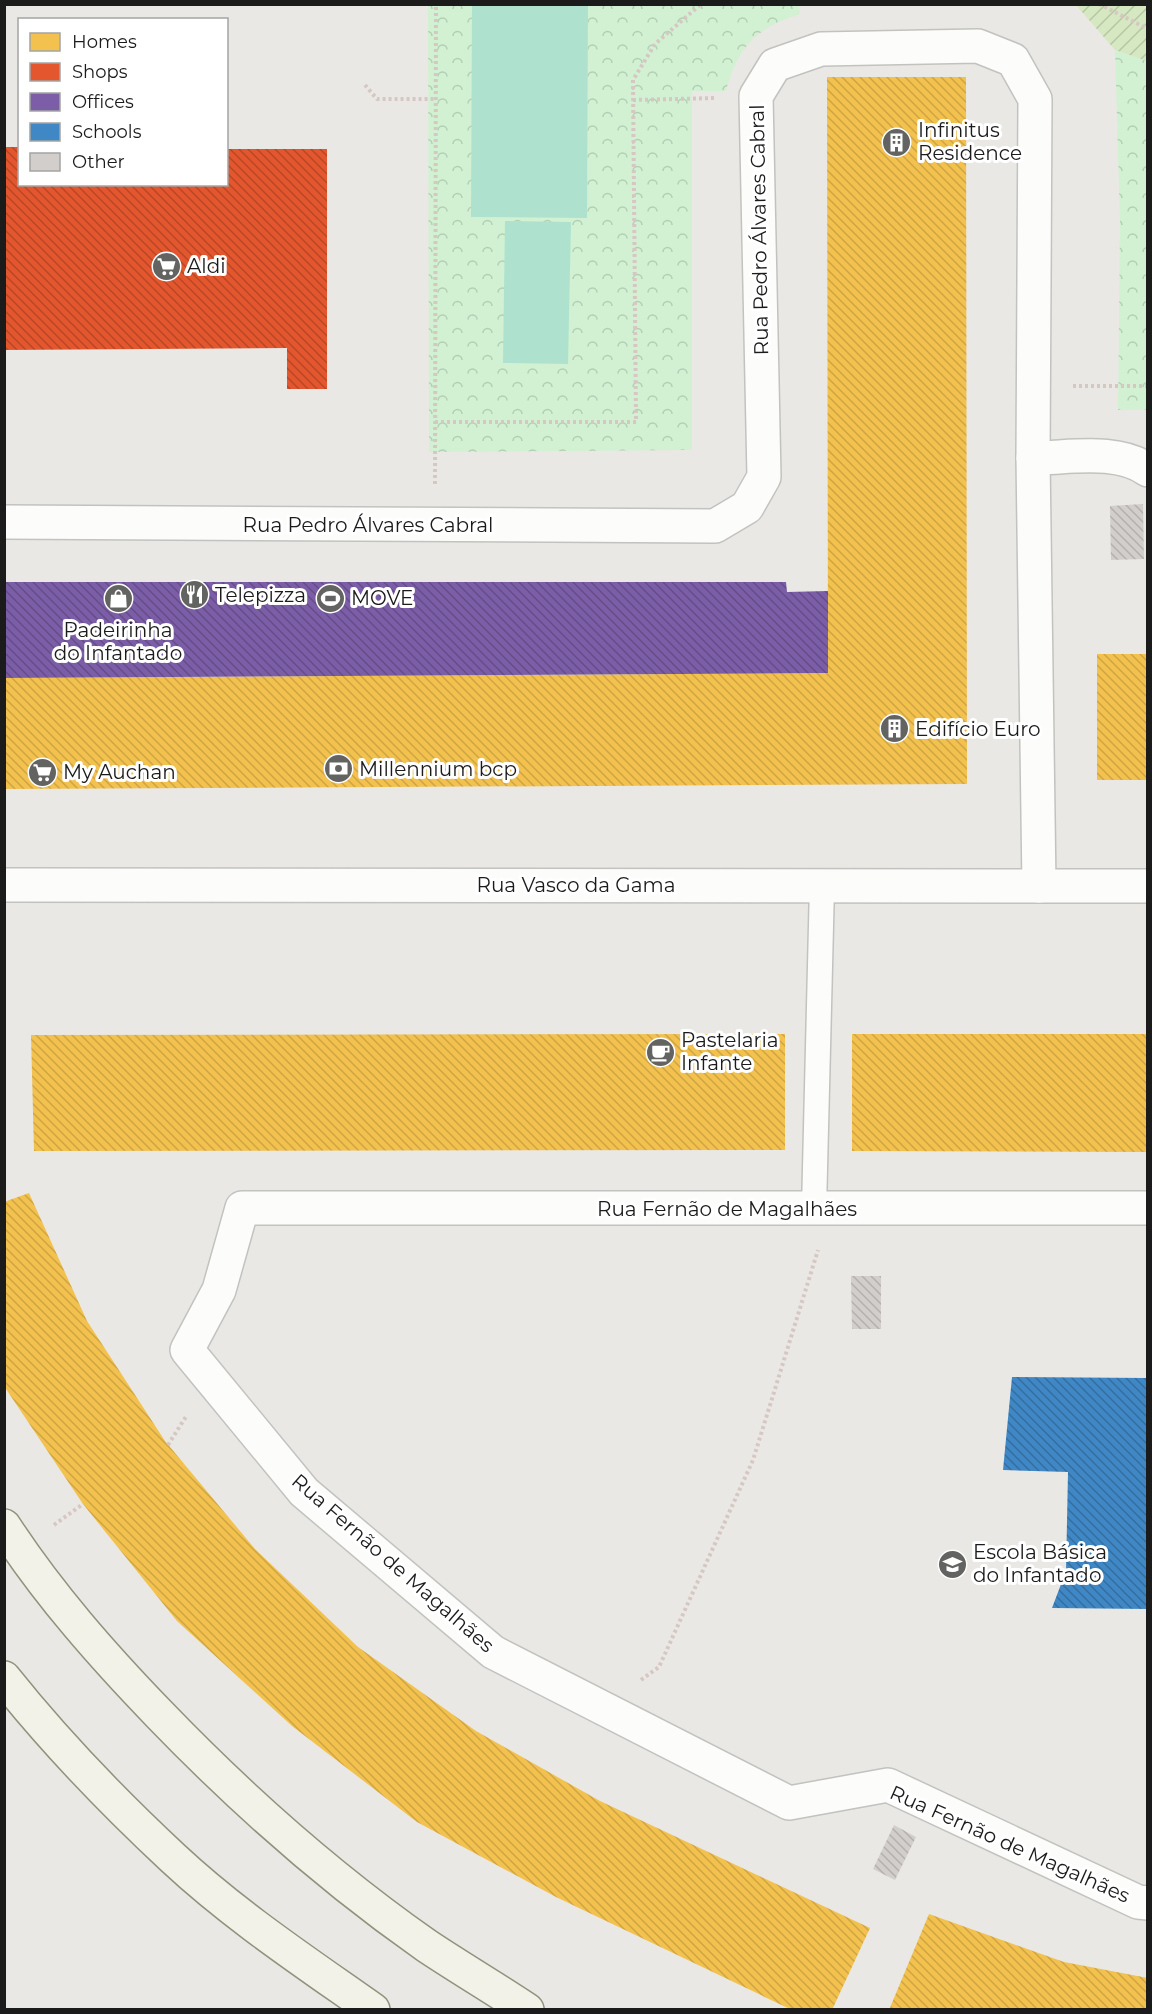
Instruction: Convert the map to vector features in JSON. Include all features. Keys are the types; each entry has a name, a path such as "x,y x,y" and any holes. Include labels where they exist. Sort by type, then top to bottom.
{"main road":[{"path":"4,1526 22,1554 97,1649 224,1782 334,1876 428,1946 527,2010"},
{"path":"4,1678 75,1758 174,1859 281,1945 373,2010"}],"street":[{"name":"Rua Pedro Álvares Cabral","path":"4,522 715,526 747,507 764,477 756,96 775,64 821,49 978,46 1013,60 1035,99 1033,458 1039,886"},
{"path":"1033,458 1118,458 1137,463 1148,470"},
{"name":"Rua Vasco da Gama","path":"4,885 1148,885"},
{"name":"Rua Fernão de Magalhães","path":"1148,1208 823,1210 242,1208 219,1290 187,1350 304,1492 493,1652 789,1803 888,1785 1138,1902 1148,1903"}],"lane":[{"path":"822,885 823,1210"}],"path":[{"path":"435,526 436,4"},
{"path":"435,422 636,422 633,80 655,44 701,4"},
{"path":"1099,4 1148,29"},
{"path":"365,85 377,99 436,99"},
{"path":"633,100 756,96"},
{"path":"1034,385 1148,386"},
{"path":"611,1712 623,1694 659,1667 753,1460 823,1210"}],"green space":[{"path":"428,5 799,5 800,14 772,26 751,41 736,62 726,91 692,91 692,450 429,452"},
{"path":"472,5 588,5 587,218 471,217"},
{"path":"1076,5 1147,5 1147,61 1115,50"},
{"path":"1115,50 1147,61 1147,410 1118,410 1120,223"},
{"path":"505,221 571,222 568,364 503,363"}],"building: Homes":[{"path":"827,77 966,77 967,784 4,789 4,678 828,673"},
{"path":"1097,654 1148,654 1148,780 1097,780"},
{"path":"785,1034 785,1150 34,1151 31,1035"},
{"path":"852,1034 1148,1034 1148,1152 852,1151"},
{"path":"29,1193 87,1321 165,1441 255,1549 358,1647 476,1731 600,1801 870,1928 832,2010 792,2010 556,1897 417,1822 292,1726 177,1621 83,1504 4,1386 4,1202"},
{"path":"929,1914 1064,1962 1148,1978 1148,2010 889,2010"}],"building: Shops":[{"name":"Aldi","path":"4,147 18,147 18,186 228,186 228,149 327,149 327,389 287,389 287,348 4,350"}],"building: Offices":[{"path":"4,582 786,582 787,592 828,591 828,673 4,678"}],"building: Schools":[{"path":"1012,1377 1148,1378 1148,1609 1052,1608 1066,1571 1068,1472 1003,1470"}],"building: Other":[{"path":"1143,504 1144,559 1111,560 1110,506"},
{"path":"851,1276 881,1276 881,1329 852,1329"},
{"path":"894,1825 916,1837 895,1880 873,1869"}],"place":[{"name":"Infinitus Residence","path":"897,142"},
{"name":"Aldi","path":"166,266"},
{"name":"Telepizza","path":"194,595"},
{"name":"MOVE","path":"330,598"},
{"name":"Padeirinha do Infantado","path":"118,599"},
{"name":"Edifício Euro","path":"894,729"},
{"name":"Millennium bcp","path":"338,769"},
{"name":"My Auchan","path":"42,772"},
{"name":"Pastelaria Infante","path":"660,1052"},
{"name":"Escola Básica do Infantado","path":"952,1564"}]}
